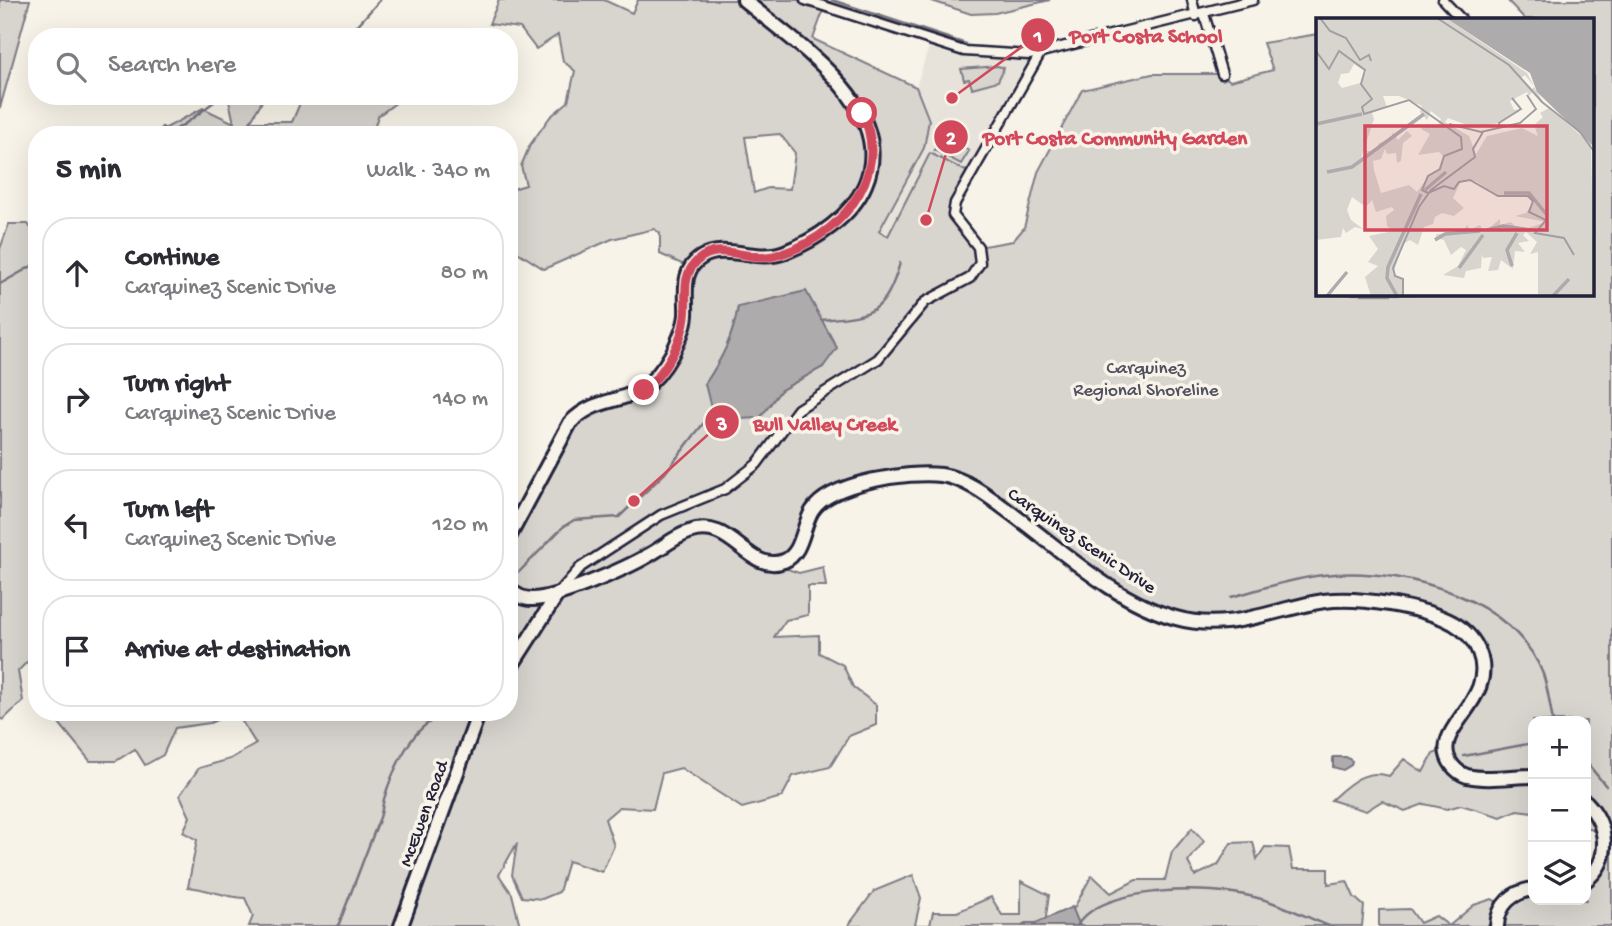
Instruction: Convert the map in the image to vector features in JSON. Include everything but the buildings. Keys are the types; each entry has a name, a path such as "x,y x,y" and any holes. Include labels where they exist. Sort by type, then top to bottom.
{"street":[{"path":"518,520 570,423 592,408 635,394 651,384 665,366 684,325 685,284 697,261 717,252 765,257 793,249 845,214 864,188 871,163 871,142 857,107 829,73 744,0"},
{"path":"805,0 964,51 1040,54 1253,0"},
{"path":"1192,0 1222,74"},
{"path":"1443,0 1460,18"},
{"path":"518,656 557,594 581,567 662,515 725,489 757,464 798,409 829,386 878,359 925,302 970,278 980,263 978,247 953,215 955,203 1040,54"},
{"name":"Carquinez Scenic Drive","path":"518,594 526,599 557,594 640,560 685,533 699,529 723,533 764,562 783,561 796,551 814,508 832,493 848,486 903,477 948,477 984,494 1126,596 1174,618 1210,624 1243,622 1315,603 1342,600 1410,610 1451,622 1471,637 1483,667 1479,693 1447,739 1446,749 1452,765 1467,776 1528,776"},
{"name":"McEwen Road","path":"401,926 476,721"},
{"path":"1591,809 1600,821 1607,845 1599,869 1591,876"},
{"path":"1497,926 1499,912 1510,897 1528,891"}],"shaded area":[{"path":"931,40 964,51 1040,54 955,203 941,266 879,231 929,120 916,87"},
{"path":"806,291 837,348 823,367 781,390 760,418 736,419 712,412 705,384 726,347 738,307"},
{"path":"1333,757 1346,757 1352,761 1351,765 1343,770 1333,767"},
{"path":"1072,907 1080,926 1022,926 1025,923 1036,923"}],"green space":[{"path":"0,0 30,0 0,108"},
{"name":"Carquinez Regional Shoreline","path":"499,0 604,0 632,13 638,0 805,0 825,6 813,39 916,87 929,120 924,148 879,231 888,236 930,153 972,174 953,215 978,247 1013,241 1024,228 1038,172 1082,90 1152,74 1222,74 1230,81 1273,70 1263,43 1316,34 1316,296 1594,296 1594,18 1524,18 1507,0 1612,0 1612,926 1449,926 1474,905 1492,899 1503,905 1528,892 1528,905 1591,905 1591,869 1606,837 1591,830 1591,716 1528,716 1528,811 1517,810 1501,817 1461,805 1447,809 1424,804 1405,811 1382,801 1366,811 1331,800 1351,783 1365,776 1389,776 1404,759 1423,772 1433,754 1446,749 1474,701 1481,656 1451,622 1350,600 1228,624 1142,605 973,487 918,475 825,497 796,550 770,563 799,573 823,567 826,586 808,586 808,615 786,620 774,637 819,635 819,653 843,665 853,687 876,705 876,725 849,736 830,767 793,776 782,797 742,808 681,768 662,773 653,809 619,807 605,819 614,846 602,872 568,861 559,892 542,899 522,897 512,875 517,843 499,875 512,894 520,926 249,926 253,916 245,898 188,887 197,840 183,832 190,817 180,795 199,768 230,759 256,744 242,721 518,721 518,520 570,423 635,394 676,346 691,268 660,254 660,233 654,229 612,239 544,269 518,253 518,187 526,185 521,166 530,145 550,117 568,102 575,71 563,61 558,35 536,49 520,28 489,24","holes":["780,134 795,153 790,189 768,188 754,193 745,137","738,307 823,367 781,390 760,418 705,384 726,347"]},
{"path":"929,0 1050,0 995,13 971,14"},
{"path":"998,66 1004,68 998,81 972,88 969,79 964,80 961,69"},
{"path":"230,105 260,105 250,122 292,122 299,105 393,105 378,116 375,126 170,126 203,108 234,123"},
{"path":"942,136 969,151 961,164 934,150"},
{"path":"9,224 28,224 28,661 18,671 23,701 3,720 0,718 0,249"},
{"path":"57,721 214,721 175,728 163,755 145,765 135,749 116,761 90,761"},
{"path":"1192,828 1204,841 1188,862 1195,876 1218,865 1231,843 1253,842 1257,859 1265,847 1289,848 1293,869 1328,869 1328,884 1347,881 1354,897 1364,906 1362,926 1064,926 1092,875 1111,893 1136,880 1165,880 1172,852"},
{"path":"913,875 921,898 915,925 930,925 933,912 957,912 991,897 1002,915 1021,915 1021,881 1049,895 1046,916 1048,926 848,926 874,891"},
{"path":"1410,909 1420,923 1436,916 1449,926 1379,926 1379,910"}],"waterway":[{"path":"355,28 380,0"},
{"path":"832,0 966,44"},
{"path":"182,126 210,105"},
{"path":"821,320 874,310 888,294 900,263"},
{"path":"0,284 28,268"},
{"path":"519,572 563,527 574,520 619,517 665,473 713,411"},
{"path":"1231,597 1296,580 1335,574 1395,577 1456,594 1484,608 1509,626 1529,648 1543,674 1552,716"},
{"path":"338,926 380,818 396,767 408,745 430,721"},
{"path":"1464,756 1528,744"},
{"path":"1591,768 1606,786"},
{"path":"1077,926 1090,912 1109,902 1132,895 1186,890 1254,897 1329,926"}],"place":[{"name":"Port Costa School","path":"952,98"},
{"name":"Port Costa Community Garden","path":"926,220"},
{"name":"Bull Valley Creek","path":"634,501"}],"route":[{"path":"644,390 665,366 676,346 686,314 687,275 697,261 717,252 765,257 783,253 826,229 855,202 870,172 872,151 869,131 862,113"}]}
